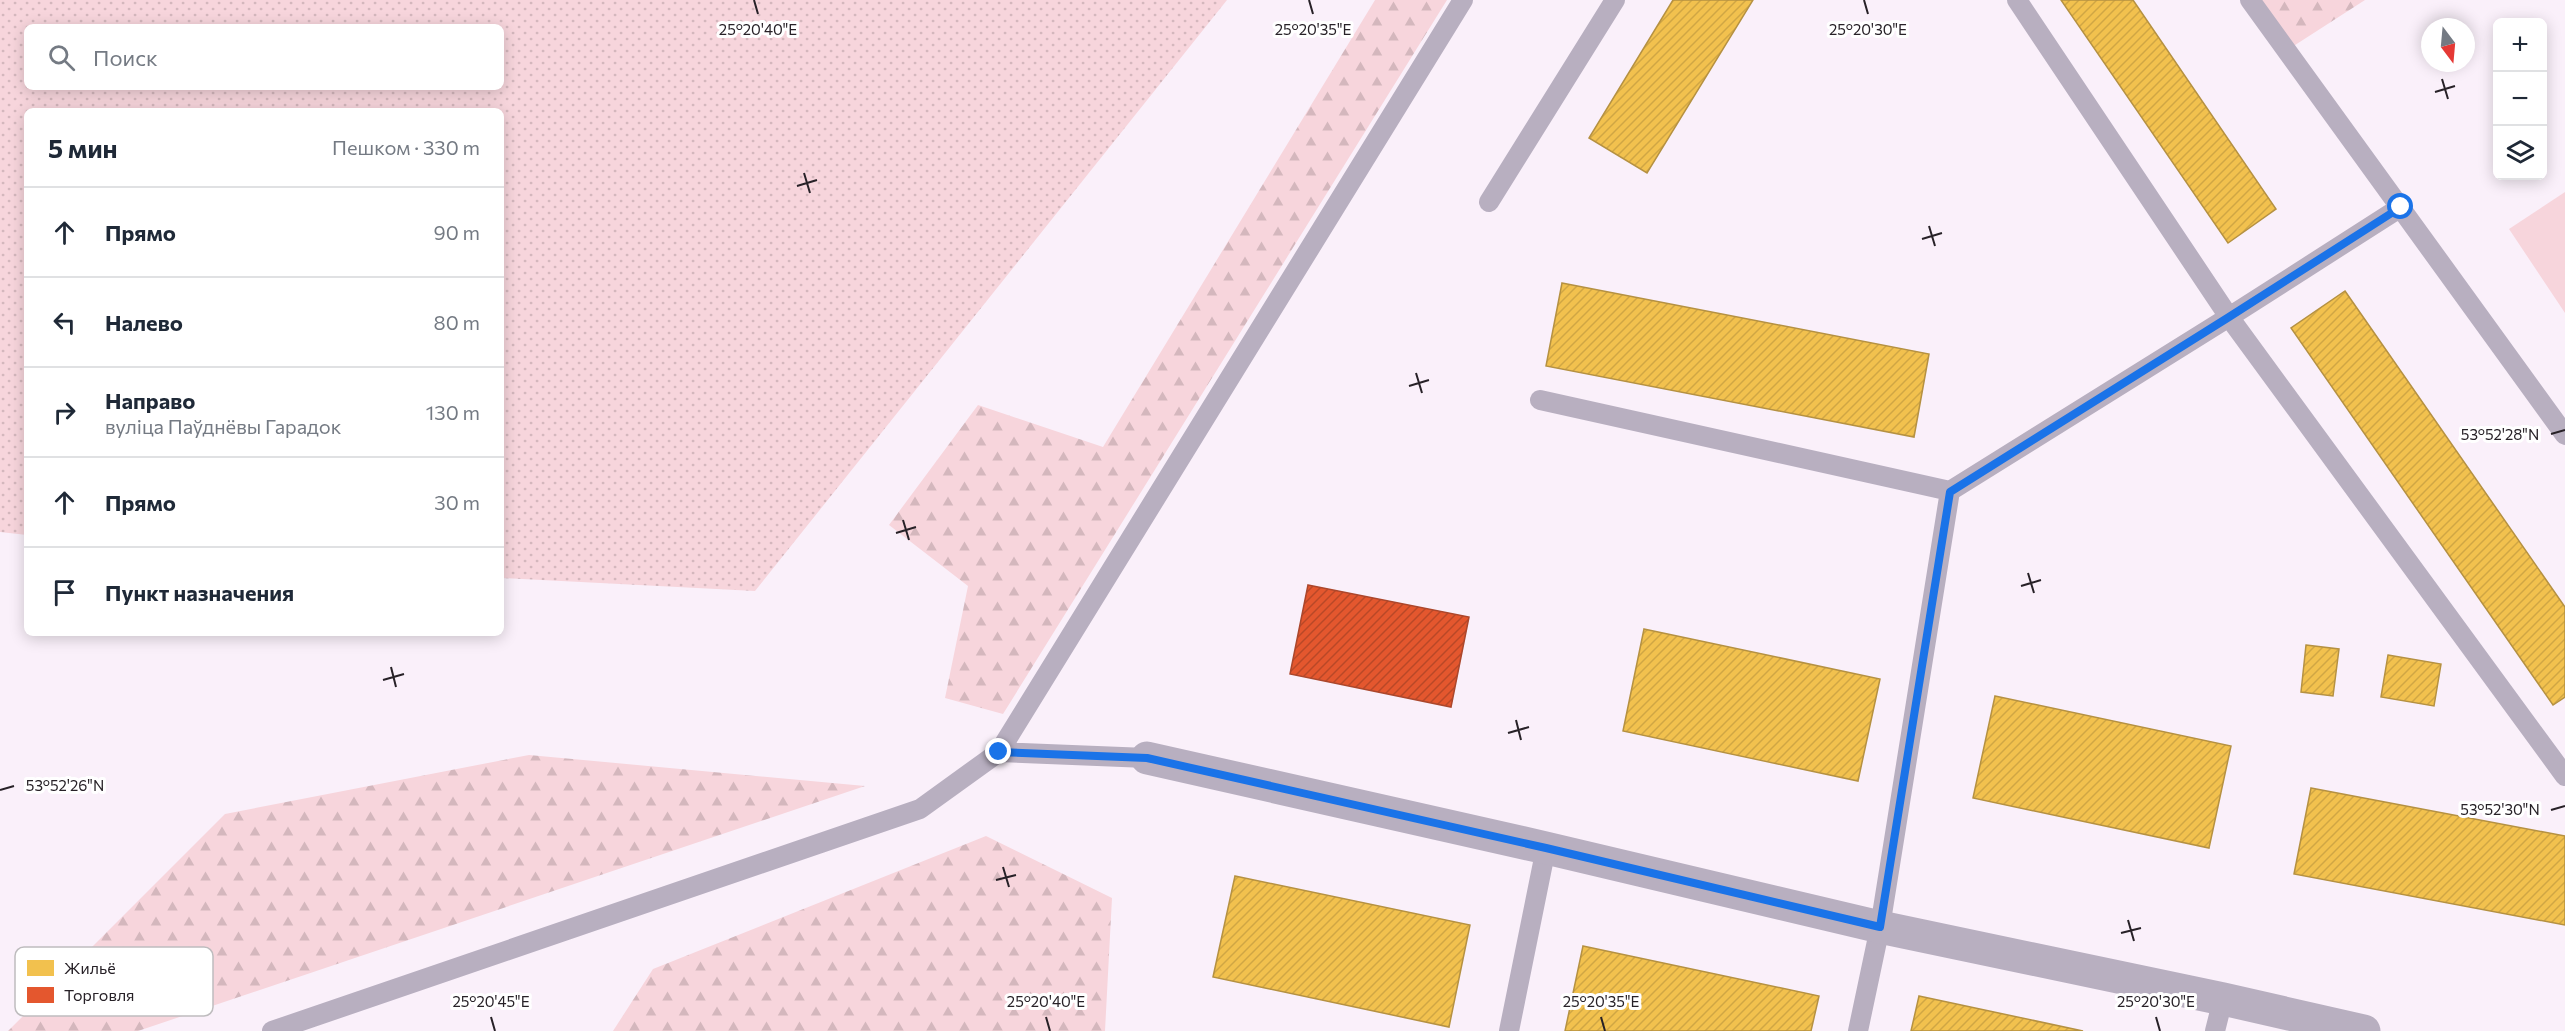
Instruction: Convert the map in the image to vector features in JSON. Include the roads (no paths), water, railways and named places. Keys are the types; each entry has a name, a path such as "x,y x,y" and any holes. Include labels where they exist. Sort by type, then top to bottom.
{"street":[{"path":"1147,758 1546,848 1880,927 2364,1031"}],"lane":[{"path":"272,1031 920,809 999,752 1463,0"},
{"path":"1489,202 1615,0"},
{"path":"2017,0 2229,317 2565,776"},
{"path":"2250,0 2565,435"},
{"path":"1540,400 1950,492 2401,207"},
{"path":"1858,1031 1880,927 1950,492"},
{"path":"999,752 1147,758"},
{"path":"1509,1031 1546,848"},
{"path":"2215,1031 2223,999"}]}
